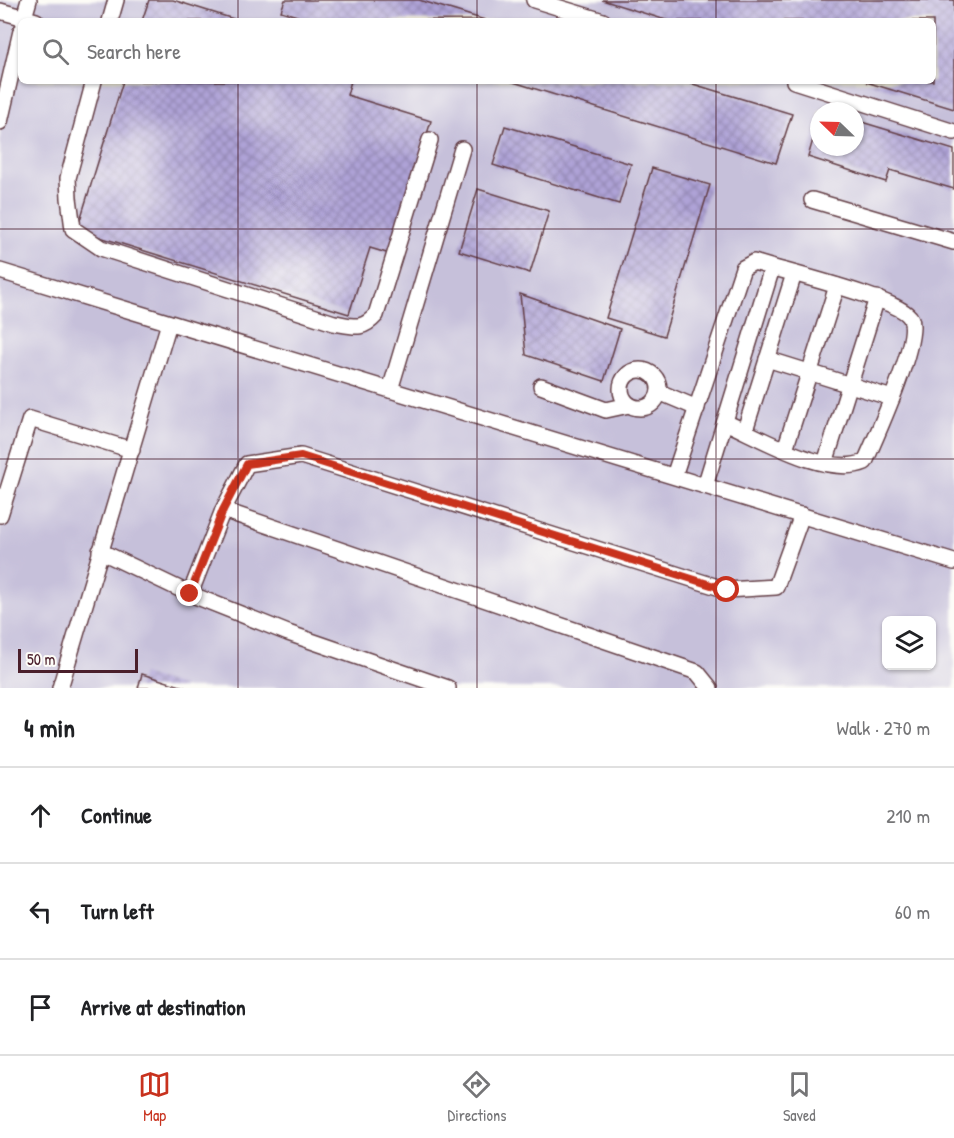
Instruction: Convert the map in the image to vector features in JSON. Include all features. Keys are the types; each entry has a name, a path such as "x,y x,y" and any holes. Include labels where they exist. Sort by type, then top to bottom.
{"street":[{"path":"27,18 29,0"},
{"path":"111,18 116,0"},
{"path":"534,0 593,18"},
{"path":"0,11 18,19"},
{"path":"0,122 18,53"},
{"path":"92,84 68,178 74,228 101,249 334,323 358,327 368,324 376,315 430,140"},
{"path":"803,84 954,132"},
{"path":"390,390 462,149"},
{"path":"812,200 954,242"},
{"path":"674,476 743,268 754,262 877,298 909,314 913,322 906,359 866,462 854,466 825,463 785,450 725,422"},
{"path":"705,486 772,268"},
{"path":"0,271 954,562"},
{"path":"745,430 794,274"},
{"path":"785,450 837,286"},
{"path":"825,463 877,298"},
{"path":"60,688 169,322"},
{"path":"767,359 892,398"},
{"path":"541,386 606,410 629,405 638,408 655,401 659,392 659,383 654,375 646,370 637,370 629,373 623,380 621,389 623,398 629,405"},
{"path":"659,392 698,408"},
{"path":"0,515 30,419 132,450"},
{"path":"190,594 223,510 247,464 301,456 727,590 776,587 802,515"},
{"path":"223,510 697,672 710,688"},
{"path":"100,551 190,594 288,633 448,688"}],"shaded area":[{"path":"0,0 954,0 954,688 0,688"}],"building":[{"path":"149,0 173,0 230,18 143,18"},
{"path":"285,0 419,0 478,18 303,18 281,11"},
{"path":"602,0 954,0 954,109 873,84 936,84 936,18 659,18"},
{"path":"122,84 350,84 347,95 431,121 390,254 370,248 349,314 77,230"},
{"path":"520,84 693,84 792,114 776,163"},
{"path":"864,123 954,150 954,189 890,170 886,182 808,157 810,150 810,156 864,156"},
{"path":"505,126 631,164 619,204 493,165"},
{"path":"652,168 710,185 664,336 606,318"},
{"path":"478,189 549,211 530,273 459,251"},
{"path":"520,294 620,329 604,381 526,355"},
{"path":"142,674 184,687 184,688 138,688"}],"route":[{"path":"190,594 223,510 247,464 301,456 727,590"}]}
